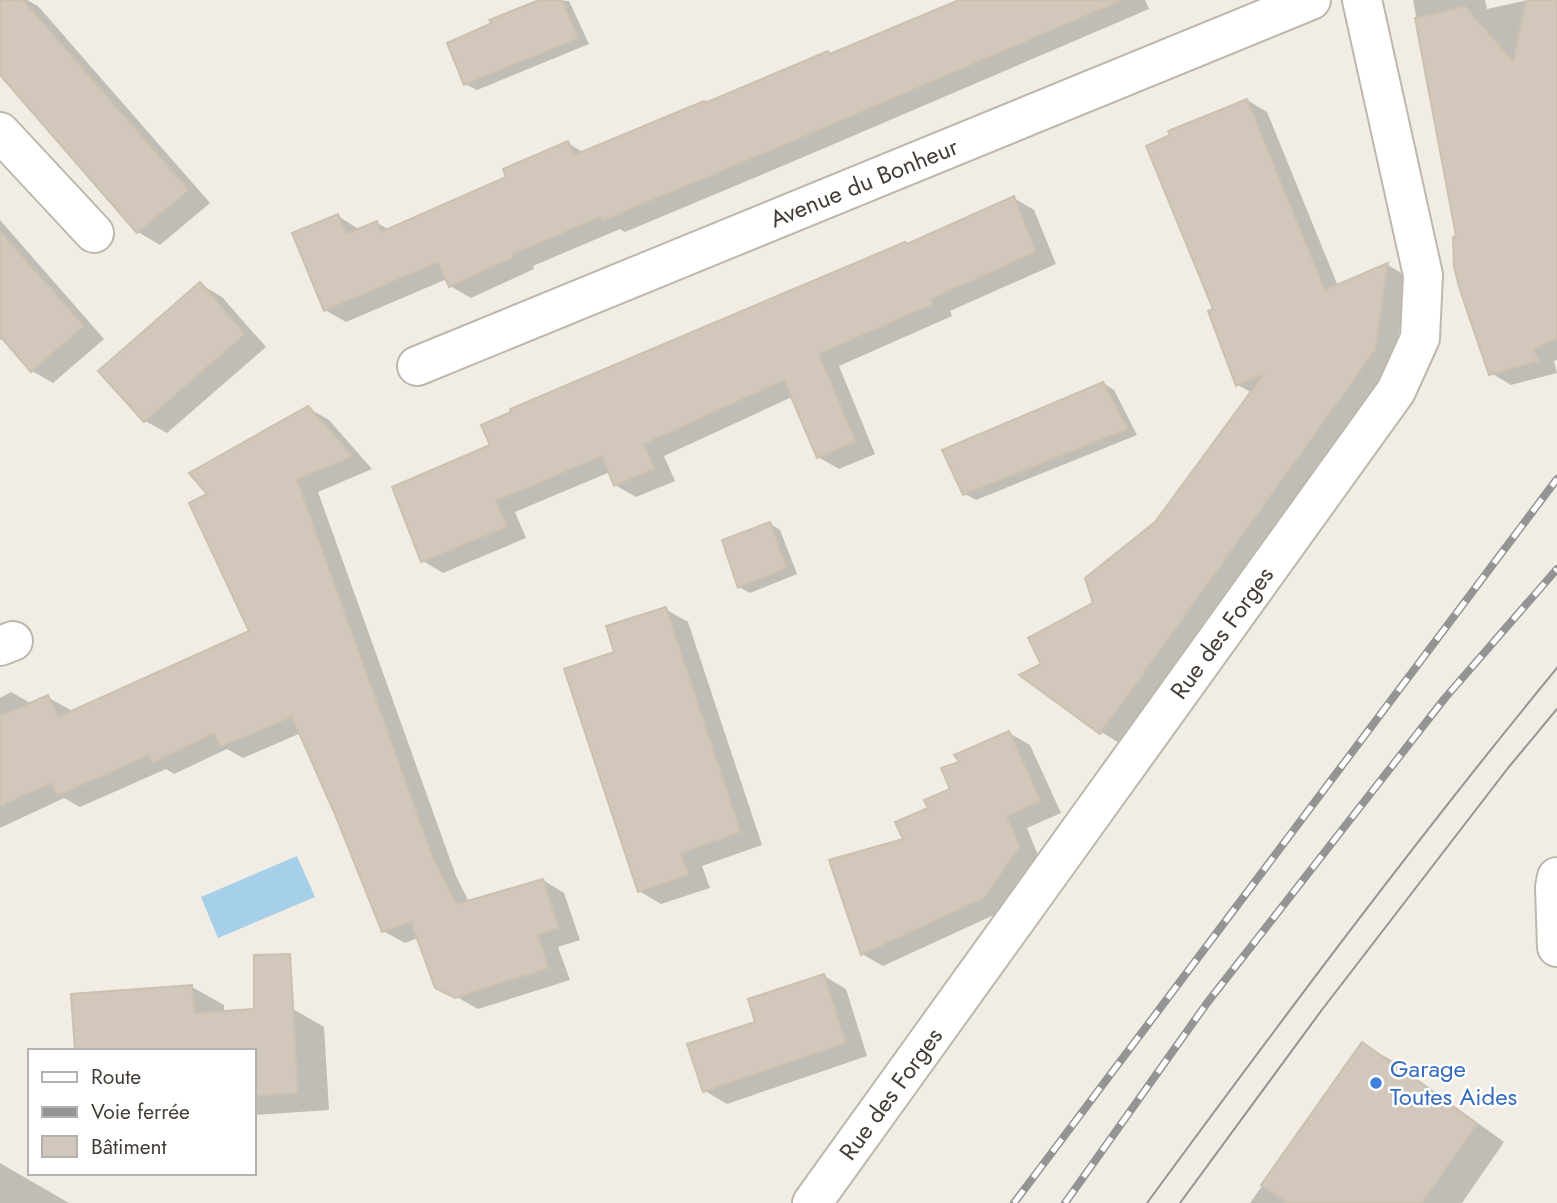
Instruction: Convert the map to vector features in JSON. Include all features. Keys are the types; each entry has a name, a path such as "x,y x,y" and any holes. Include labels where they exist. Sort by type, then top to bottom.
{"street":[{"name":"Avenue du Bonheur","path":"418,366 1311,0"},
{"name":"Rue des Forges","path":"812,1203 1396,391 1416,348 1420,338 1423,275 1362,0"},
{"path":"0,132 94,233"},
{"path":"1557,877 1557,947"}],"water":[{"path":"297,856 315,897 218,938 201,897"}],"building":[{"path":"0,0 23,0 189,190 137,233 0,75"},
{"path":"539,0 562,0 578,38 464,85 447,43 492,23 489,20"},
{"path":"959,0 1122,0 602,221 600,217 513,254 514,257 449,287 438,262 324,311 292,233 338,214 346,234 377,221 381,232 506,177 503,169 568,141 574,155"},
{"path":"1526,0 1557,0 1557,338 1534,350 1539,361 1489,375 1454,267 1453,237 1456,236 1415,18 1465,6 1513,61"},
{"path":"1247,99 1325,290 1388,263 1375,350 1100,734 1019,675 1041,664 1028,638 1093,603 1085,578 1155,522 1263,375 1236,386 1208,311 1213,309 1146,146 1170,135 1168,131"},
{"path":"1014,196 1036,252 931,299 933,304 819,354 856,442 817,458 784,380 644,444 655,469 614,486 602,456 496,501 507,527 421,562 392,487 490,445 481,425 511,412 510,409 905,242 907,244"},
{"path":"0,231 84,326 31,372 0,336"},
{"path":"200,282 245,334 144,422 98,371"},
{"path":"1103,382 1128,429 963,495 942,450"},
{"path":"308,406 353,456 297,480 435,863 457,904 543,879 559,928 538,935 549,968 455,998 435,988 411,922 382,932 292,717 220,747 214,733 152,763 149,755 57,796 51,783 0,806 0,716 48,695 58,717 249,631 189,503 207,494 189,473"},
{"path":"770,522 787,568 738,588 722,540"},
{"path":"666,607 741,832 681,853 689,875 638,892 564,669 614,652 606,626"},
{"path":"1009,731 1041,801 1007,816 1020,847 984,898 861,955 829,860 903,839 895,822 928,808 924,800 950,789 941,768 959,762 954,755"},
{"path":"290,954 298,1093 256,1096 256,1049 75,1049 71,994 192,985 195,1013 254,1009 254,955"},
{"path":"824,974 846,1043 703,1092 687,1044 755,1022 748,999"},
{"name":"Garage Toutes Aides","path":"1362,1042 1477,1124 1422,1203 1287,1203 1261,1185"}],"tram line":[{"path":"1147,1203 1348,933 1557,668"},
{"path":"1180,1203 1321,1011 1508,768 1557,709"}],"railway":[{"path":"1014,1203 1557,479"},
{"path":"1065,1203 1207,1003 1445,698 1557,569"}],"place":[{"name":"Garage Toutes Aides","path":"1376,1083"}]}
